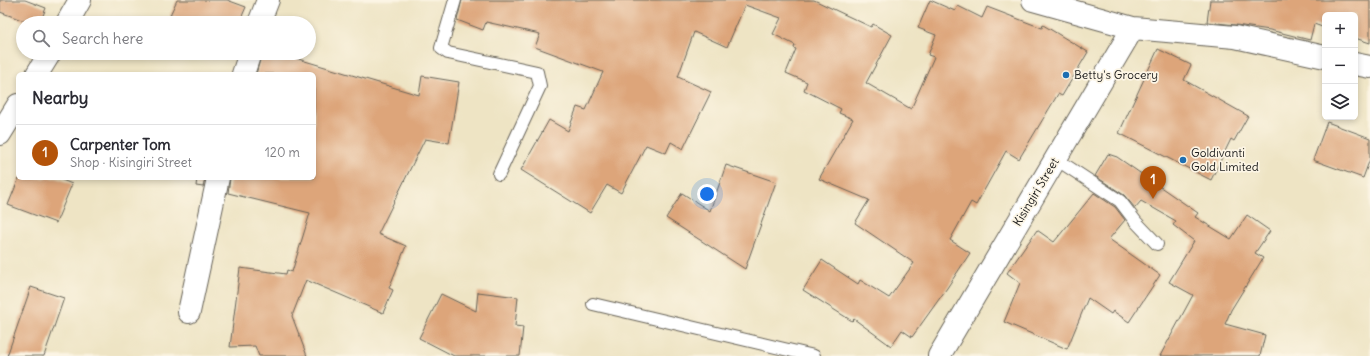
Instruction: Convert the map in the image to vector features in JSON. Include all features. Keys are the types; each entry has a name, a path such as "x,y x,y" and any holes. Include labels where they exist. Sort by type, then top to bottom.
{"street":[{"path":"71,16 80,0"},
{"path":"262,16 268,0"},
{"path":"1033,0 1133,28 1235,37 1322,56"},
{"name":"Kisingiri Street","path":"939,356 1133,28"},
{"path":"38,72 46,60"},
{"path":"244,72 248,60"},
{"path":"1358,65 1370,67"},
{"path":"0,134 16,108"},
{"path":"189,312 218,180"}],"lane":[{"path":"455,0 442,48 448,54 537,72 540,86 499,174"},
{"path":"1056,159 1120,201 1136,222 1157,244"},
{"path":"593,304 814,356"}],"building":[{"path":"0,0 25,0 46,8 43,16 16,16 16,18 0,12"},
{"path":"177,0 227,0 246,7 242,16 170,15"},
{"path":"462,0 814,0 871,27 873,24 892,35 866,83 911,109 934,57 928,55 936,35 918,28 930,0 955,11 958,6 982,18 987,7 1042,28 1043,25 1088,52 1062,96 1058,94 1019,159 1006,151 976,205 971,202 950,240 970,253 947,288 912,337 902,330 891,346 854,319 852,321 803,290 822,260 858,284 860,280 889,298 914,263 855,223 869,200 819,179 853,119 839,113 841,109 804,90 807,82 786,73 796,49 794,48 795,45 773,34 781,18 745,5 727,47 694,32 678,77 711,92 683,149 671,142 666,153 646,145 621,193 607,185 590,213 521,170 549,120 568,131 577,107 586,110 603,72 535,47 540,34 486,22 483,30 457,20"},
{"path":"1210,0 1370,0 1370,43 1358,39 1358,12 1322,12 1322,27 1314,24 1310,40 1270,30 1207,22"},
{"path":"1158,49 1191,65 1184,80 1248,116 1234,141 1231,139 1211,180 1119,133"},
{"path":"260,60 302,60 419,95 422,76 459,82 449,143 425,139 378,234 406,246 389,288 393,290 383,313 306,280 292,316 307,356 259,356 255,346 230,347 240,268 286,274 287,270 292,272 310,213 228,193 230,180 316,180 316,72 257,72"},
{"path":"1327,122 1370,138 1370,159 1363,178 1313,160"},
{"path":"1108,154 1117,157 1198,213 1195,217 1231,239 1247,215 1270,231 1255,253 1263,258 1231,310 1225,324 1265,335 1260,356 1160,356 1193,295 1169,282 1194,241 1173,225 1176,221 1141,201 1135,208 1124,195 1095,176"},
{"path":"726,165 776,182 745,269 666,218 682,193 710,211"},
{"path":"18,180 62,180 72,184 56,223 8,205"},
{"path":"197,180 205,180 203,187 196,186"},
{"path":"1094,193 1115,207 1125,220 1109,239 1160,275 1129,322 1113,311 1111,314 1088,298 1067,349 1004,322 1020,283 1007,273 1037,230 1054,242"},
{"path":"31,287 64,298 44,356 7,356"},
{"path":"478,292 518,297 515,326 523,327 520,356 454,356 419,338 441,294 476,311"}],"place":[{"name":"Betty's Grocery","path":"1066,75"},
{"name":"Goldivanti Gold Limited","path":"1183,160"},
{"name":"Carpenter Tom","path":"1153,199"}]}
